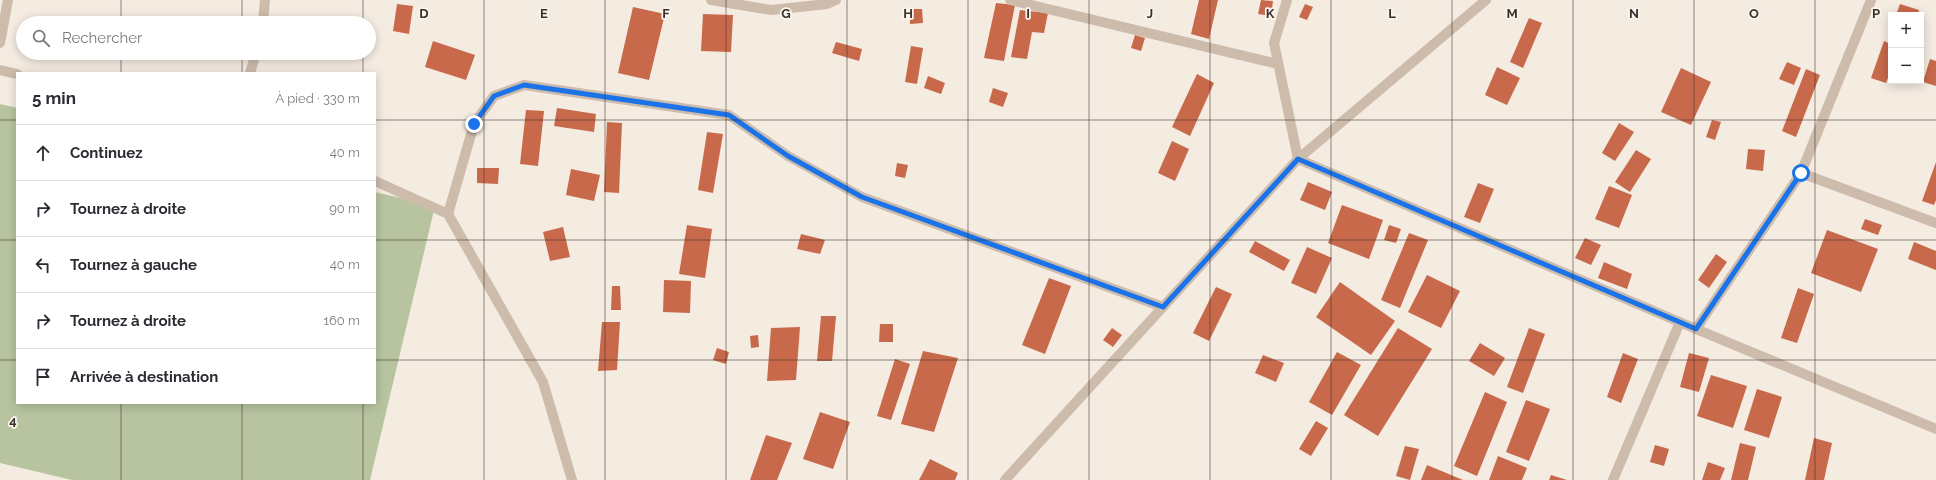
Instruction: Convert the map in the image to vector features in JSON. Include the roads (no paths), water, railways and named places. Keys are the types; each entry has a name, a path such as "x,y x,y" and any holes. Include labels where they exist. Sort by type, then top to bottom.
{"street":[{"path":"0,43 8,0"},
{"path":"264,16 265,0"},
{"path":"711,0 771,10 827,4 836,0"},
{"path":"1010,0 1278,64"},
{"path":"1287,0 1274,43 1298,159"},
{"path":"1006,480 1298,159 1486,0"},
{"path":"1696,329 1801,173 1871,0"},
{"path":"250,72 254,60"},
{"path":"0,70 16,74"},
{"path":"448,214 474,124 494,96 524,85 729,115 788,156 862,197 1163,307"},
{"path":"1298,159 1696,329 1936,429"},
{"path":"1801,173 1936,222"},
{"path":"376,181 448,214 542,382 572,480"},
{"path":"1613,480 1680,322"}]}
